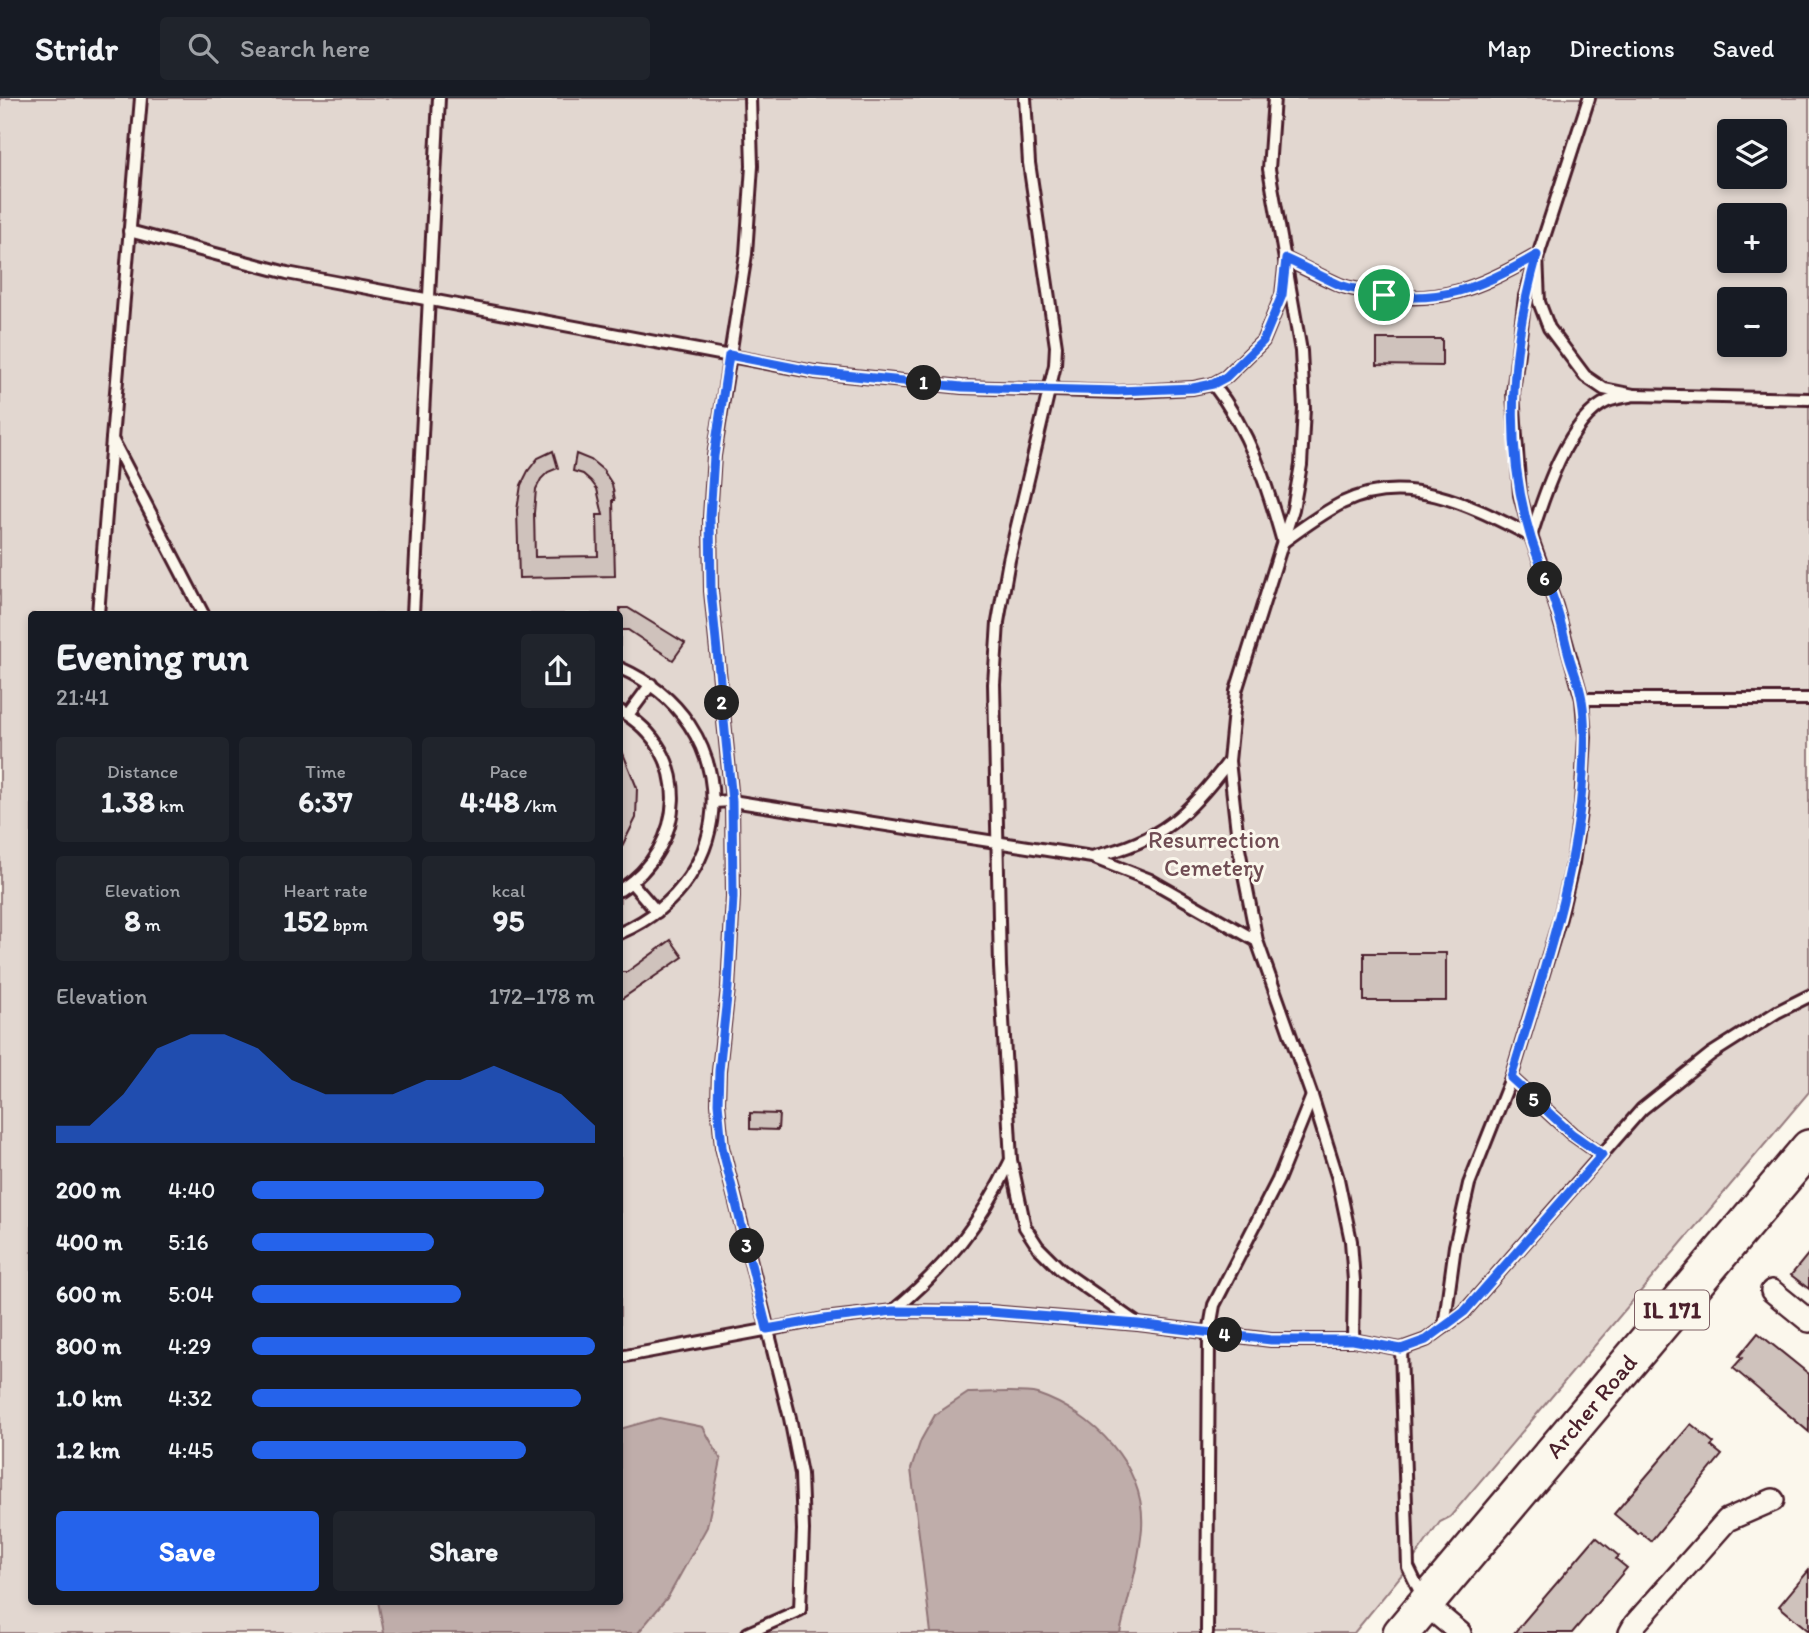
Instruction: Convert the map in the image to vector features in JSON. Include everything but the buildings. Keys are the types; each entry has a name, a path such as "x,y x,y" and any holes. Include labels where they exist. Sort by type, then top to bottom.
{"main road":[{"name":"Archer Road","path":"1402,1633 1809,1148"}],"street":[{"path":"1772,1292 1809,1321"},
{"path":"1630,1633 1727,1520 1773,1500"},
{"path":"1426,1604 1460,1633"}],"lane":[{"path":"98,611 141,98"},
{"path":"413,611 439,98"},
{"path":"748,1633 800,1610 803,1530 801,1475 790,1418 722,1147 718,1103 733,897 732,801 711,591 710,517 714,456 746,254 752,166 750,98"},
{"path":"1025,98 1030,163 1056,346 1049,389 1009,560 998,622 993,684 1000,967 1011,1160 1025,1227 1038,1247 1061,1270 1138,1324"},
{"path":"1274,98 1269,169 1301,351 1304,408 1301,465 1293,509 1236,691 1229,761 1239,849 1257,940 1338,1179 1351,1241 1354,1280 1353,1340"},
{"path":"1444,1327 1455,1246 1469,1184 1511,1078 1560,918 1573,863 1581,805 1585,737 1582,699 1556,606 1531,536 1520,495 1514,444 1513,393 1525,296 1589,98"},
{"path":"130,231 287,272 815,372 962,387 1118,391 1193,388 1213,384 1226,377 1263,341 1282,295 1286,259"},
{"path":"1286,259 1343,286 1410,298 1442,296 1471,289 1500,277 1537,255"},
{"path":"1537,255 1539,302 1549,328 1585,376 1604,389 1634,395 1809,399"},
{"path":"1213,384 1228,403 1255,455 1268,487 1283,542"},
{"path":"1531,536 1554,472 1578,428 1592,412 1608,401 1634,395"},
{"path":"112,439 201,611"},
{"path":"1283,542 1319,516 1345,502 1373,493 1408,489 1442,495 1531,536"},
{"path":"623,670 651,684 677,707 697,735 709,768 713,802 709,831 700,859 685,885 657,912 641,924 623,932"},
{"path":"623,888 643,872 662,846 672,816 672,783 660,750 651,736 624,713 651,684"},
{"path":"1582,699 1809,699"},
{"path":"1092,857 1125,850 1149,839 1171,824 1192,806 1229,761"},
{"path":"713,802 732,801 1092,857 1150,880 1257,940"},
{"path":"631,882 657,912"},
{"path":"623,1356 824,1319 893,1311 990,1312 1138,1324 1271,1340 1353,1340 1401,1349 1426,1340 1464,1312 1642,1110 1711,1054 1777,1012 1809,996"},
{"path":"1511,1078 1572,1134 1602,1155"},
{"path":"1207,1633 1209,1333 1214,1305 1278,1180 1312,1096"},
{"path":"893,1311 945,1264 993,1199 1011,1160"},
{"path":"1401,1349 1408,1567 1426,1604"}],"green space":[{"name":"Resurrection Cemetery","path":"0,98 1809,98 1809,1092 1450,1517 1440,1522 1408,1567 1354,1633 0,1633"}],"shaded area":[{"path":"968,1393 1031,1393 1058,1403 1096,1428 1125,1463 1141,1505 1142,1528 1136,1568 1120,1633 931,1633 911,1469 921,1440 935,1415"},
{"path":"659,1418 703,1427 721,1460 707,1527 668,1597 638,1633 384,1633 379,1605 623,1605 623,1428"}],"route":[{"path":"1537,255 1525,296 1517,349 1513,393 1514,444 1520,495 1540,565 1556,606 1582,699 1585,737 1581,805 1573,863 1560,918 1511,1078 1572,1134 1602,1155 1464,1312 1426,1340 1401,1349 1353,1340 1271,1340 1138,1324 990,1312 893,1311 767,1329 722,1147 718,1103 733,897 732,801 711,591 710,517 714,456 729,355 815,372 962,387 1118,391 1193,388 1213,384 1226,377 1263,341 1282,295 1286,259 1343,286 1384,295 1410,298 1442,296 1471,289 1500,277 1537,255"}]}
